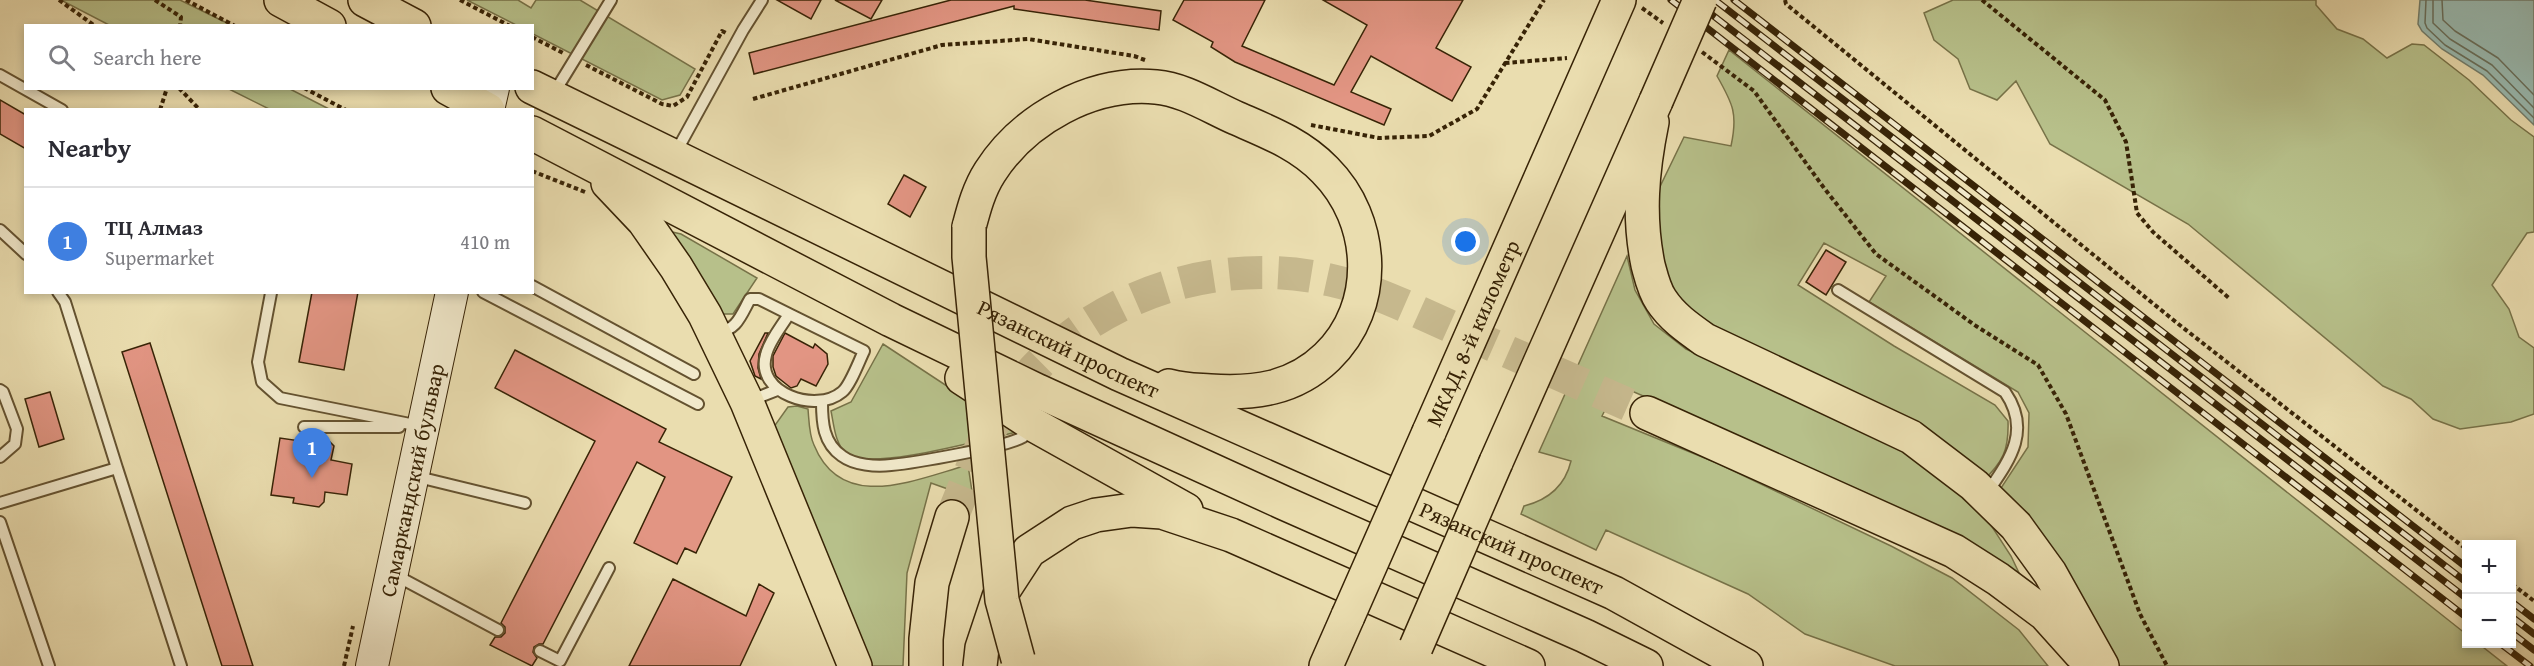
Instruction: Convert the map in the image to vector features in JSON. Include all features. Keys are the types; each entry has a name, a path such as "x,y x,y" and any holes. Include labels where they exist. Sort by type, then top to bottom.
{"main road":[{"path":"281,0 325,24"},
{"path":"365,0 410,24"},
{"path":"1412,660 1700,0"},
{"name":"МКАД, 8-й километр","path":"1326,666 1594,56 1629,3"},
{"path":"1019,662 1002,600 969,257 969,226 977,199 990,173 1007,149 1028,129 1077,99 1128,88 1156,87 1182,94 1288,141 1324,169 1339,185 1359,226 1366,269 1357,312 1347,332 1334,350 1318,365 1300,377 1279,386 1258,392 1236,393 1178,389 1119,374"},
{"path":"452,90 486,108"},
{"name":"Рязанский проспект","path":"543,91 1119,374 1614,593 1715,648"},
{"path":"1656,101 1646,152 1642,234 1650,273 1659,298 1676,319 1705,340 1869,415 1911,437 1985,495 2016,526 2050,573 2102,666"},
{"path":"534,134 891,320 1038,391 1585,636 1646,666"},
{"path":"588,163 644,221 676,267 712,330 747,402 855,666"},
{"path":"891,320 935,360 1034,425 1231,535 1528,666"},
{"path":"1647,413 1954,551 1998,579 2045,614 2091,666"},
{"path":"980,666 982,648 999,597 1013,572 1029,551 1072,523 1108,513 1132,510 1161,512 1231,535"},
{"path":"926,666 926,639 932,583 952,517"},
{"path":"1310,666 1348,616"},
{"path":"1715,648 1746,666"},
{"path":"1715,648 1766,666"}],"street":[{"path":"488,108 493,90"},
{"name":"Самаркандский бульвар","path":"372,666 452,294"}],"lane":[{"path":"543,91 574,59 611,0"},
{"path":"674,155 762,0"},
{"path":"0,75 24,89"},
{"path":"27,90 58,108"},
{"path":"0,230 24,252"},
{"path":"534,287 694,374"},
{"path":"1838,290 2005,392 2011,400 2017,418 2017,442 2007,464 1985,495"},
{"path":"59,294 65,302 181,666"},
{"path":"271,294 258,362 262,382 280,398 423,427"},
{"path":"487,294 698,404"},
{"path":"712,330 724,331 734,327 750,299 759,299 864,351 843,392 822,402 799,400 777,390 767,373 765,355 789,314"},
{"path":"0,390 3,392 17,429 15,444 0,457"},
{"path":"747,402 777,390"},
{"path":"822,402 822,428 829,442 840,455 854,463 889,466 1001,445 1022,437 1034,425"},
{"path":"304,427 423,427"},
{"path":"0,503 117,468"},
{"path":"414,476 525,503"},
{"path":"0,522 49,666"},
{"path":"540,651 560,661 609,568"},
{"path":"392,573 498,630"}],"path":[{"path":"59,0 92,24"},
{"path":"154,0 181,17 180,24"},
{"path":"186,0 231,24"},
{"path":"460,0 506,24"},
{"path":"1785,0 1786,4 2177,322 2462,546"},
{"path":"1982,0 2105,100 2126,142 2137,213 2153,232 2230,299"},
{"path":"1629,3 1671,29"},
{"path":"534,38 662,104 673,106 687,97 722,31 738,39"},
{"path":"1699,50 1754,92 1824,188 1876,254 1976,326 2038,365 2066,414 2140,614 2168,666"},
{"path":"1505,63 1594,56"},
{"path":"161,108 166,90"},
{"path":"181,90 198,108"},
{"path":"308,90 342,108"},
{"path":"2516,588 2534,601"}],"green space":[{"path":"61,0 180,0 229,24 107,24"},
{"path":"467,0 518,0 531,8 536,0 580,0 695,69 680,95 662,100 534,35 534,24 514,24"},
{"path":"1953,0 2316,0 2316,5 2337,29 2363,39 2387,58 2412,44 2424,45 2469,80 2511,120 2534,137 2534,232 2527,233 2492,285 2509,309 2519,337 2534,348 2534,414 2511,422 2460,429 2433,419 2411,399 2383,386 2188,224 2050,144 2016,81 1997,100 1970,89 1958,59 1934,40 1924,13"},
{"path":"1729,50 2462,631 2462,648 2484,648 2507,666 2107,666 2010,510 2001,488 2028,447 2029,413 2018,392 1869,302 1886,276 1824,243 1798,285 1894,346 1995,405 2008,421 2006,448 2000,462 1982,482 1683,315 1658,271 1655,197 1684,137 1731,146 1734,126 1733,109 1717,76"},
{"path":"231,90 292,90 327,108 267,108"},
{"path":"668,231 681,234 757,278 733,314 723,314 713,306"},
{"path":"1627,256 1635,290 1654,324 1686,349 1882,437 1976,502 2011,556 2030,596 1959,542 1866,493 1618,385 1602,416 1717,463 1891,546 1952,578 2019,630 2048,666 1895,666 1805,634 1748,594 1606,530 1596,550 1521,514 1524,506 1541,500 1554,491 1568,470 1571,461 1539,452"},
{"path":"883,344 1017,432 955,447 903,456 879,459 860,458 847,454 837,440 831,411 851,402"},
{"path":"797,406 808,409 810,432 814,445 827,466 843,479 861,485 882,486 904,483 968,465 973,498 931,483 907,573 903,666 870,666 773,428 788,407"}],"water":[{"path":"2420,0 2534,0 2534,125 2483,75 2442,49 2422,31 2418,24"}],"building":[{"path":"777,0 821,0 811,19"},
{"path":"835,0 882,0 871,19"},
{"path":"951,0 1085,0 1161,11 1159,30 1014,9 1014,6 754,74 749,53"},
{"path":"1184,0 1265,0 1242,46 1334,85 1367,25 1323,0 1463,0 1436,48 1471,67 1452,101 1371,56 1351,92 1391,109 1384,125 1235,62 1211,47 1213,42 1173,20"},
{"path":"0,100 24,114 24,148 0,134"},
{"path":"904,175 926,187 910,217 888,204"},
{"path":"1826,250 1846,262 1826,295 1806,282"},
{"path":"312,294 358,294 344,370 299,362"},
{"path":"765,333 768,333 759,354 758,368 761,379 755,376 750,361"},
{"path":"785,333 813,348 815,344 827,354 828,364 816,386 801,379 797,386 791,388 776,376 773,356"},
{"path":"150,343 253,666 222,666 122,352"},
{"path":"515,350 666,429 659,442 732,477 696,553 685,548 677,564 634,543 665,477 637,462 543,644 534,647 533,652 537,658 532,666 490,645 495,637 501,637 505,633 505,627 501,623 595,441 495,388"},
{"path":"50,392 64,439 39,447 25,399"},
{"path":"301,435 327,439 334,446 331,460 352,464 347,495 325,492 324,502 319,507 293,503 294,498 271,495 280,438 300,441"},
{"path":"673,579 746,616 759,584 774,593 740,666 629,666"}],"tunnel":[{"path":"952,517 980,449 1002,410 1031,373 1065,341 1104,314 1146,294 1190,281 1237,273 1283,273 1330,280 1377,294 1647,413"}],"railway":[{"path":"1671,0 2462,614"},
{"path":"1693,0 2462,595"},
{"path":"1715,0 2462,579"},
{"path":"1734,0 2462,564"},
{"path":"2516,605 2534,619"},
{"path":"2516,620 2534,634"},
{"path":"2516,636 2534,650"},
{"path":"2506,648 2530,666"}],"place":[{"name":"ТЦ Алмаз","path":"312,478"}]}
